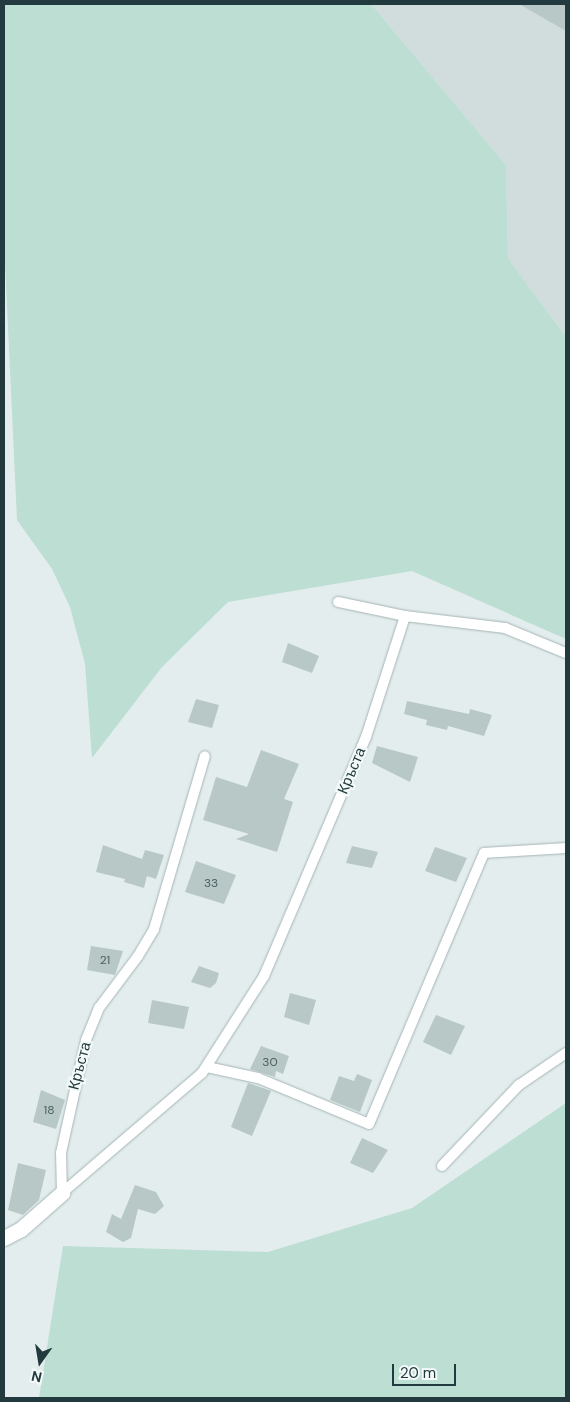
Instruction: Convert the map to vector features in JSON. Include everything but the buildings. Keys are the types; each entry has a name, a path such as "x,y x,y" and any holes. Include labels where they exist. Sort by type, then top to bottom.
{"street":[{"name":"Кръста","path":"4,1238 21,1229 62,1193"}],"lane":[{"path":"338,602 405,616 506,628 566,653"},
{"name":"Кръста","path":"62,1193 194,1082 207,1067 264,976 281,942 366,737 405,616"},
{"name":"Кръста","path":"62,1193 61,1153 86,1040 99,1008 138,956 154,929 205,756"},
{"path":"207,1067 258,1078 369,1124 484,853 566,848"},
{"path":"442,1166 518,1085 566,1053"}],"shaded area":[{"path":"371,4 566,4 566,337 508,258 506,165"}],"green space":[{"path":"4,4 371,4 506,165 508,258 566,337 566,639 412,571 228,602 162,667 92,758 85,664 70,607 52,569 17,520 4,241"},
{"path":"566,1103 566,1398 39,1398 63,1246 268,1252 412,1208"}]}
